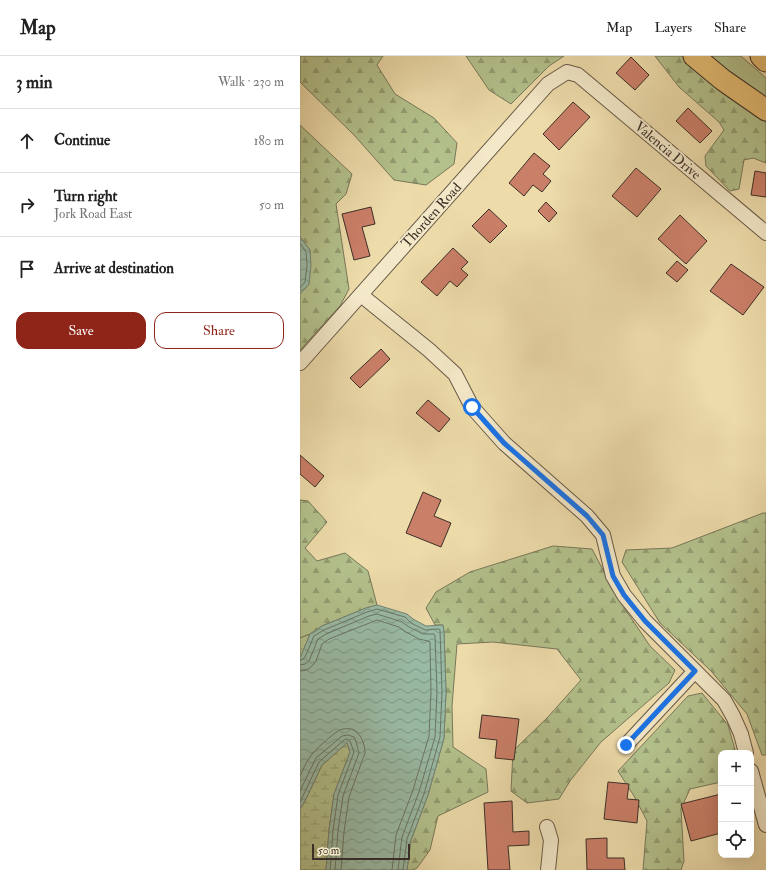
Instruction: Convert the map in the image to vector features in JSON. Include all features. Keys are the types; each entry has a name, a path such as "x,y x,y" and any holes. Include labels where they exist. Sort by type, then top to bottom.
{"highway":[{"path":"694,56 723,80 766,110"},
{"path":"761,56 766,61"}],"street":[{"name":"Valencia Drive","path":"567,72 578,75 766,233"},
{"name":"Thorden Road","path":"300,363 548,84 567,72"},
{"path":"360,295 429,350 455,374 472,407 504,443 587,516 603,535 613,576 624,595 645,621 724,700 741,734 745,750"},
{"path":"626,745 695,671"},
{"path":"754,782 766,825"},
{"path":"547,827 551,840 548,870"}],"green space":[{"path":"300,56 383,56 377,65 395,94 434,118 457,143 454,164 426,185 394,180 354,135 300,82"},
{"path":"466,56 564,56 549,66 511,104 489,90"},
{"path":"655,56 683,56 766,120 766,163 753,158 744,160 739,189 730,191 706,166 705,156 724,130 719,122 679,87"},
{"path":"702,56 741,56 766,78 766,103"},
{"path":"300,125 352,174 346,194 336,204 349,289 340,306 300,350 300,294 309,284 310,250 300,237"},
{"path":"300,500 308,501 327,522 305,548 317,561 345,553 368,571 377,605 322,626 310,634 300,638"},
{"path":"766,513 766,755 762,755 747,714 711,671 660,623 622,562 626,550 672,548"},
{"path":"553,546 592,549 619,600 650,646 675,670 669,683 601,742 570,781 559,799 527,803 511,791 513,751 547,718 581,680 557,649 493,642 457,644 452,706 453,747 486,769 488,792 438,816 430,850 417,868 407,870 411,840 428,795 444,738 446,692 444,631 443,625 435,625 426,608 436,592 470,572"},
{"path":"310,634 301,658 300,658 300,638"},
{"path":"702,693 728,725 735,750 718,750 718,783 690,789 681,809 684,861 681,870 643,870 647,821 634,796 618,771 688,696"},
{"path":"347,743 350,752 334,794 329,830 326,870 300,870 300,809 322,765"}],"water":[{"path":"300,237 310,250 311,265 309,284 300,294"},
{"path":"377,605 407,614 426,626 443,625 446,692 444,738 428,795 411,840 407,870 326,870 329,830 334,794 350,752 347,743 322,765 300,809 300,658 310,634 322,626"}],"building":[{"path":"631,57 649,75 635,90 616,73"},
{"path":"573,102 590,117 559,150 543,134"},
{"path":"688,108 712,131 700,143 676,121"},
{"path":"534,153 550,166 543,174 551,181 542,192 533,185 524,196 509,183"},
{"path":"636,168 661,189 637,217 612,196"},
{"path":"755,171 766,173 766,197 751,195"},
{"path":"546,202 557,213 549,222 538,211"},
{"path":"371,207 375,224 362,227 370,256 354,260 342,214"},
{"path":"489,209 507,226 490,243 472,226"},
{"path":"680,215 707,241 686,264 658,239"},
{"path":"453,248 468,262 461,269 468,275 457,287 450,281 437,296 421,282"},
{"path":"677,261 688,270 677,282 666,273"},
{"path":"731,264 764,287 743,315 710,291"},
{"path":"381,349 390,359 360,388 350,378"},
{"path":"428,400 450,419 439,432 416,413"},
{"path":"300,455 324,476 315,487 300,474"},
{"path":"423,492 441,500 434,516 451,523 441,547 406,533"},
{"path":"482,715 519,719 514,760 495,758 497,740 479,738"},
{"path":"608,782 629,784 627,799 639,800 637,823 604,819"},
{"path":"718,795 718,834 691,841 681,804"},
{"path":"512,801 513,832 529,831 529,845 508,846 510,870 488,870 484,803"},
{"path":"607,838 607,858 624,858 625,870 587,870 586,839"}],"route":[{"path":"472,407 504,443 587,516 603,535 613,576 624,595 667,645 695,671 626,745"}]}
